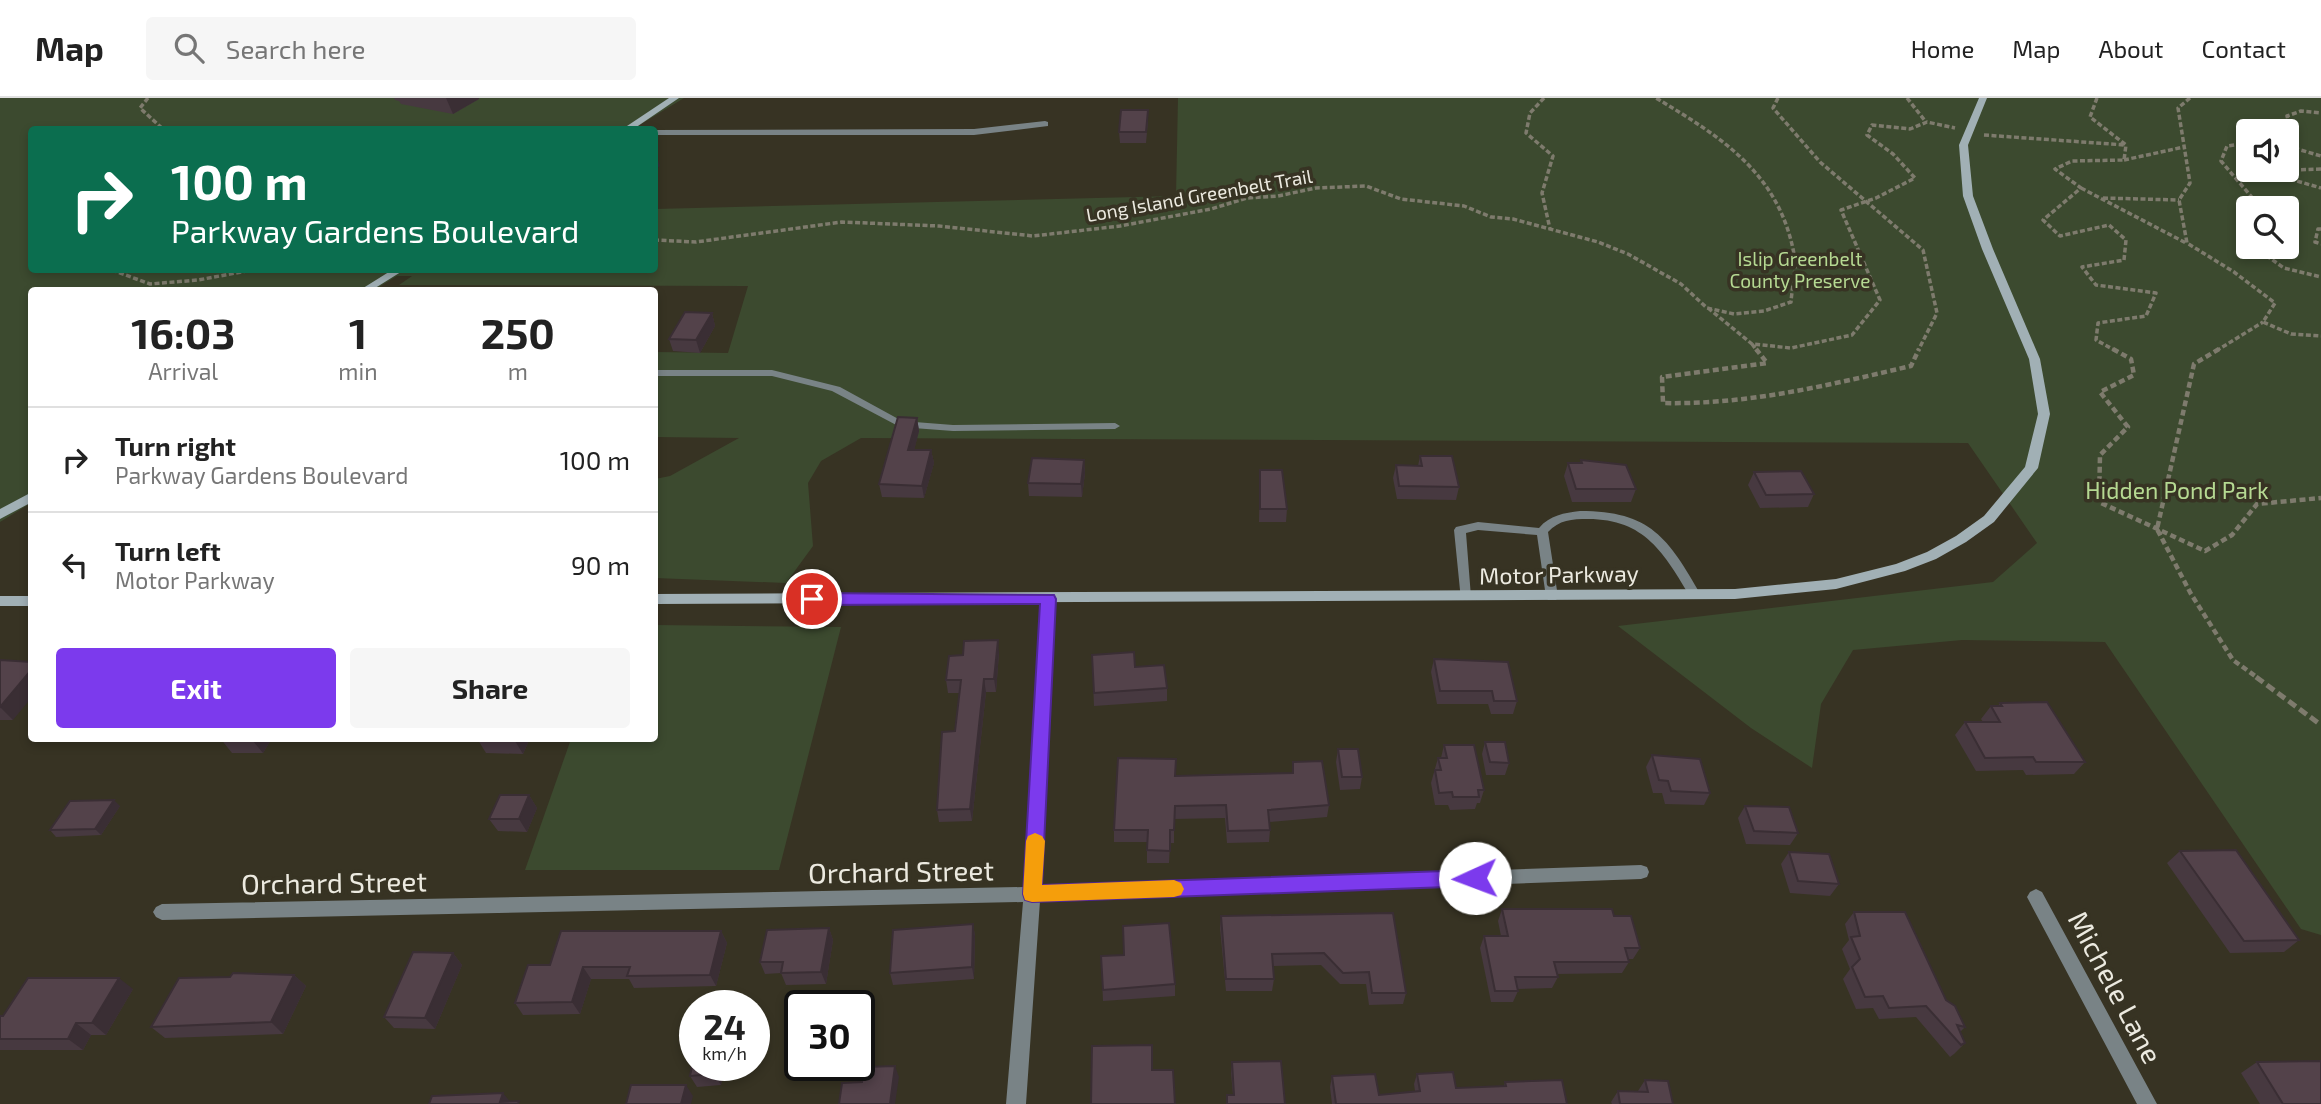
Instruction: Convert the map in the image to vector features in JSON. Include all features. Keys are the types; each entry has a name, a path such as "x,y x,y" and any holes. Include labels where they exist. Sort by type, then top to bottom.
{"main road":[{"path":"633,126 675,98"},
{"name":"Motor Parkway","path":"658,599 1695,595 1818,587 1904,568 1930,558 1972,533 2009,501 2024,483 2040,445 2042,405 2039,381 2026,334 1976,226 1965,193 1963,161 1968,131 1983,98"},
{"path":"370,287 394,273"},
{"path":"0,515 28,498"},
{"path":"0,601 28,601"}],"street":[{"path":"658,132 974,132 1045,124"},
{"path":"1016,1104 1032,894 1048,599"},
{"name":"Orchard Street","path":"162,912 1032,894 1641,872"},
{"name":"Michele Lane","path":"2036,897 2147,1104"}],"lane":[{"path":"658,373 772,373 836,389 900,425 953,428 1115,426"},
{"path":"1552,597 1542,532 1547,524 1574,515 1606,514 1636,522 1679,568 1695,595"},
{"path":"1465,597 1460,530 1479,526 1542,532"}],"path":[{"path":"148,98 140,108 159,126"},
{"path":"1544,98 1530,114 1526,133 1552,156 1542,193 1550,229"},
{"path":"1656,98 1713,132 1751,164 1775,200 1795,255 1791,302 1764,311 1734,314 1707,308"},
{"path":"1752,344 1767,363 1662,377 1663,403 1696,405 1793,392 1911,366 1937,313 1923,250 1820,162 1773,108 1778,98"},
{"path":"1907,98 1927,122"},
{"path":"2097,98 2090,117 2126,145"},
{"path":"2187,243 2179,200 2190,183 2178,107 2190,98"},
{"path":"2288,119 2287,116 2301,111 2321,113"},
{"path":"1752,344 1791,348 1852,335 1880,300 1840,210 1865,202 1915,178 1893,154 1867,135 1872,125 1910,129 1927,122 2001,138 2065,139 2126,145"},
{"path":"2124,160 2126,145"},
{"path":"2236,145 2227,146 2221,161 2236,179"},
{"path":"2184,147 2124,160 2073,161 2056,169 2081,188 2187,243 2234,272 2275,303 2263,322 2194,364 2157,529 2191,594 2233,660 2321,725"},
{"path":"2299,150 2321,156"},
{"path":"2321,169 2293,170 2290,179 2321,188"},
{"path":"2239,182 2251,196"},
{"name":"Long Island Greenbelt Trail","path":"658,240 696,242 842,222 939,226 1033,236 1120,226 1211,209 1247,198 1278,196 1316,188 1366,186 1401,200 1464,206 1491,217 1550,229 1629,254 1681,284 1752,344"},
{"path":"2081,188 2043,220 2060,236 2109,225 2126,240 2124,260 2082,267 2096,285 2156,293 2146,316 2098,323 2096,340 2131,359 2134,375 2099,392 2128,427 2100,456 2099,502 2204,551 2232,534 2258,503 2321,498"},
{"path":"2100,198 2179,200"},
{"path":"2321,229 2318,229 2315,242 2321,244"},
{"path":"2268,259 2311,277 2321,277"},
{"path":"120,273 150,284 198,280 236,273"},
{"path":"2263,322 2291,334 2321,337"}],"green space":[{"path":"0,98 684,98 638,126 28,126 28,273 658,273 658,209 1176,196 1178,98 2321,98 2321,935 2301,929 2105,642 1962,640 1853,650 1821,704 1812,768 1751,728 1618,626 1993,582 2037,543 1968,443 861,438 821,461 808,483 813,546 786,583 658,578 658,478 670,476 739,438 658,437 658,352 728,353 748,286 399,285 412,276 397,276 379,287 28,287 28,505 0,522"},
{"path":"658,625 841,627 779,870 525,870 570,742 658,742"}],"building":[{"path":"1121,110 1148,110 1146,132 1119,132"},
{"path":"685,312 712,313 696,340 669,339"},
{"path":"898,417 917,418 908,450 931,450 922,486 879,484"},
{"path":"1420,456 1452,456 1459,487 1399,486 1396,465 1422,466"},
{"path":"1032,458 1084,460 1081,484 1028,483"},
{"path":"1581,460 1626,465 1636,489 1576,489 1568,463 1582,463"},
{"path":"1260,470 1282,470 1287,509 1260,509"},
{"path":"1801,471 1814,494 1766,495 1754,472"},
{"path":"998,640 994,679 984,679 970,809 937,810 942,732 955,731 961,680 946,680 949,656 963,655 964,641"},
{"path":"1134,652 1135,667 1164,665 1167,688 1094,693 1092,655"},
{"path":"1434,659 1508,662 1517,701 1494,701 1492,691 1440,691"},
{"path":"0,660 28,662 28,674 0,707"},
{"path":"2047,702 2085,762 2036,762 2033,757 1985,758 1965,722 2000,722 1991,706 2002,706 2000,703"},
{"path":"1485,742 1505,742 1509,763 1490,762"},
{"path":"1444,745 1474,745 1484,790 1478,790 1479,797 1453,797 1452,792 1439,793 1435,770 1441,770 1438,758 1447,758"},
{"path":"1338,749 1358,749 1362,777 1342,777"},
{"path":"1652,755 1700,759 1710,793 1671,791 1668,781 1659,780"},
{"path":"1118,758 1176,759 1175,776 1293,773 1293,762 1322,761 1329,805 1268,810 1270,830 1228,831 1226,805 1175,806 1174,830 1170,830 1170,851 1147,850 1148,830 1114,830"},
{"path":"500,795 529,795 519,819 489,819"},
{"path":"114,800 95,829 50,830 70,801"},
{"path":"1745,806 1789,807 1798,833 1754,831"},
{"path":"2236,850 2299,940 2244,941 2180,851"},
{"path":"1789,852 1829,854 1839,884 1798,881"},
{"path":"1502,909 1612,909 1614,916 1631,916 1640,948 1625,948 1629,962 1554,962 1558,977 1515,977 1518,991 1495,991 1484,936 1508,936"},
{"path":"1854,912 1905,912 1946,1000 1955,1006 1965,1027 1957,1025 1965,1043 1961,1045 1926,1006 1889,1008 1883,996 1865,997 1852,967 1860,959 1851,937 1860,936"},
{"path":"1393,913 1406,993 1372,993 1369,972 1343,973 1324,953 1272,954 1274,979 1226,979 1221,916"},
{"path":"1169,923 1175,984 1103,990 1101,956 1124,955 1123,926"},
{"path":"973,924 972,967 890,973 893,930"},
{"path":"829,928 821,972 781,973 783,962 760,962 767,930"},
{"path":"561,931 721,931 710,975 627,976 630,967 583,967 572,1002 515,1003 528,965 550,965"},
{"path":"413,952 453,953 425,1018 384,1017"},
{"path":"233,973 294,975 271,1022 151,1027 179,978 230,977"},
{"path":"28,978 119,978 92,1023 76,1023 68,1039 0,1039 0,1016 3,1016"},
{"path":"1152,1045 1152,1070 1173,1070 1175,1104 1091,1104 1092,1046"},
{"path":"1281,1061 1285,1104 1227,1104 1227,1095 1234,1095 1232,1062"},
{"path":"2321,1061 2321,1104 2283,1104 2257,1062"},
{"path":"895,1066 890,1104 839,1104 842,1083 875,1081 875,1067"},
{"path":"1453,1072 1456,1088 1506,1086 1505,1082 1562,1080 1567,1104 1336,1104 1332,1076 1375,1074 1379,1095 1420,1091 1417,1074"},
{"path":"1645,1080 1668,1081 1673,1104 1620,1104 1618,1091 1648,1092"},
{"path":"631,1085 686,1085 681,1104 626,1104"},
{"path":"503,1093 500,1102 519,1101 518,1104 429,1104 432,1096"}],"slow traffic":[{"path":"1035,841 1032,894 1174,889"}],"route":[{"path":"812,599 1048,599 1032,894 1475,878"}],"park label":[{"name":"Islip Greenbelt County Preserve","path":"1800,269"},
{"name":"Hidden Pond Park","path":"2177,490"}]}
